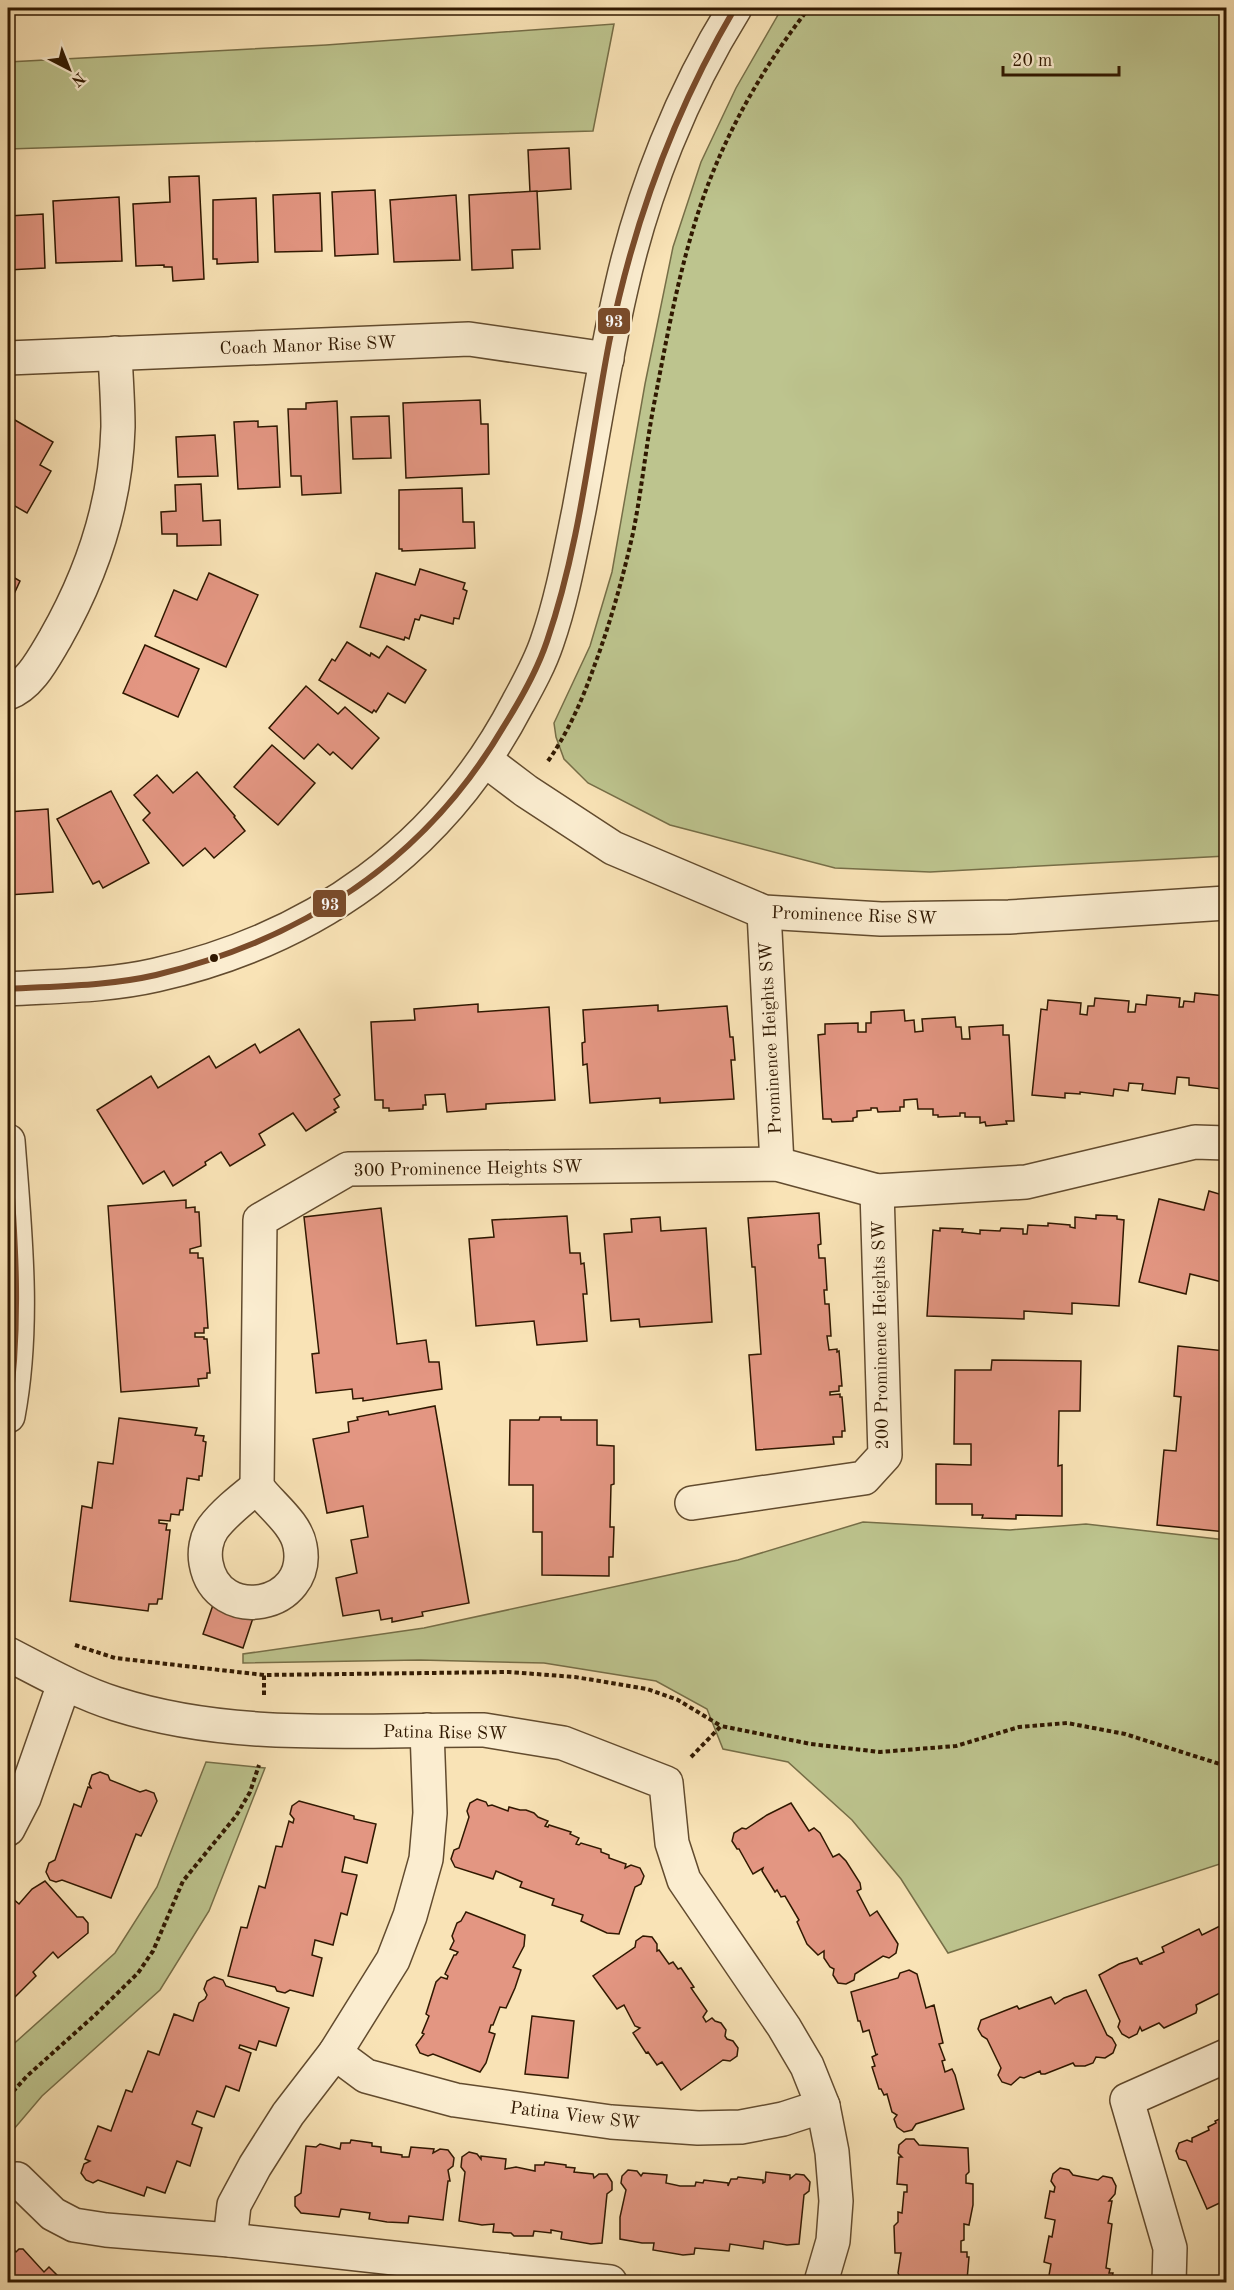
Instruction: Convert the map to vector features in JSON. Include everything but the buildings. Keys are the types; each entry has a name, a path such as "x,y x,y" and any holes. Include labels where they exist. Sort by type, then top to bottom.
{"street":[{"path":"8,989 154,976 257,945 339,902 401,855 460,794 505,729 547,643 566,575 620,291 645,203 671,132 690,89 735,8"},
{"name":"Coach Manor Rise SW","path":"8,358 469,339 607,359"},
{"path":"8,693 17,689 30,677 48,651 80,591 99,540 111,494 116,452 118,422 115,353"},
{"name":"Prominence Rise SW","path":"484,760 526,791 613,848 764,912 881,919 1009,917 1227,903"},
{"name":"Prominence Heights SW","path":"764,912 777,1164"},
{"path":"8,1141 18,1307 14,1382 8,1416"},
{"path":"777,1164 877,1191 1026,1182 1195,1142 1227,1143"},
{"name":"300 Prominence Heights SW","path":"257,1487 260,1220 348,1169 777,1164"},
{"name":"200 Prominence Heights SW","path":"692,1503 864,1478 885,1455 877,1191"},
{"name":"Patina Rise SW","path":"8,1654 64,1683 116,1704 168,1717 263,1731 484,1730 563,1743 666,1783"},
{"path":"8,1829 24,1798 64,1683"},
{"path":"230,2240 234,2205 255,2166 288,2114 335,2053 393,1960 416,1897 426,1858 430,1813 427,1730"},
{"path":"666,1783 672,1843 684,1880 784,2027 807,2066 823,2106 832,2152 837,2201 833,2241 821,2283"},
{"name":"Patina View SW","path":"335,2053 366,2076 455,2100 611,2122 698,2128 741,2127 783,2120 823,2106"},
{"path":"1169,2283 1170,2248 1127,2100 1227,2056"},
{"path":"17,2179 53,2214 75,2224 106,2230 230,2240 610,2283"}],"path":[{"path":"526,791 563,740 586,690 609,627 632,534 654,401 677,292 699,210 724,145 750,95 790,31 809,8"},
{"path":"68,1642 115,1658 264,1675 509,1672 575,1677 647,1689 678,1700 721,1726 811,1744 880,1752 956,1746 1019,1727 1067,1723 1125,1734 1227,1766"},
{"path":"8,2097 27,2076 138,1973 153,1951 183,1881 236,1816 259,1769 263,1731 264,1675"},
{"path":"666,1783 721,1726"}],"green space":[{"path":"782,8 1226,8 1226,856 930,872 835,868 670,825 588,783 564,759 556,737 554,723 590,646 612,572 645,384 673,247 701,162 736,88"},
{"path":"614,24 593,131 8,149 8,62 326,45"},
{"path":"863,1522 1010,1530 1086,1524 1226,1540 1226,1862 948,1953 901,1879 852,1820 788,1762 723,1749 707,1709 656,1681 544,1663 420,1660 243,1663 243,1654 424,1628 738,1560"},
{"path":"206,1762 265,1768 209,1911 160,1990 42,2096 8,2136 8,2049 115,1953 157,1887"}],"transit line":[{"name":"93","path":"8,989 138,979 211,959 262,940 311,915 357,887 399,854 438,816 473,773 522,695 547,641 576,531 609,343 630,255 674,128 735,8"},
{"name":"93","path":"8,1141 16,1278 15,1347 8,1416"}]}
